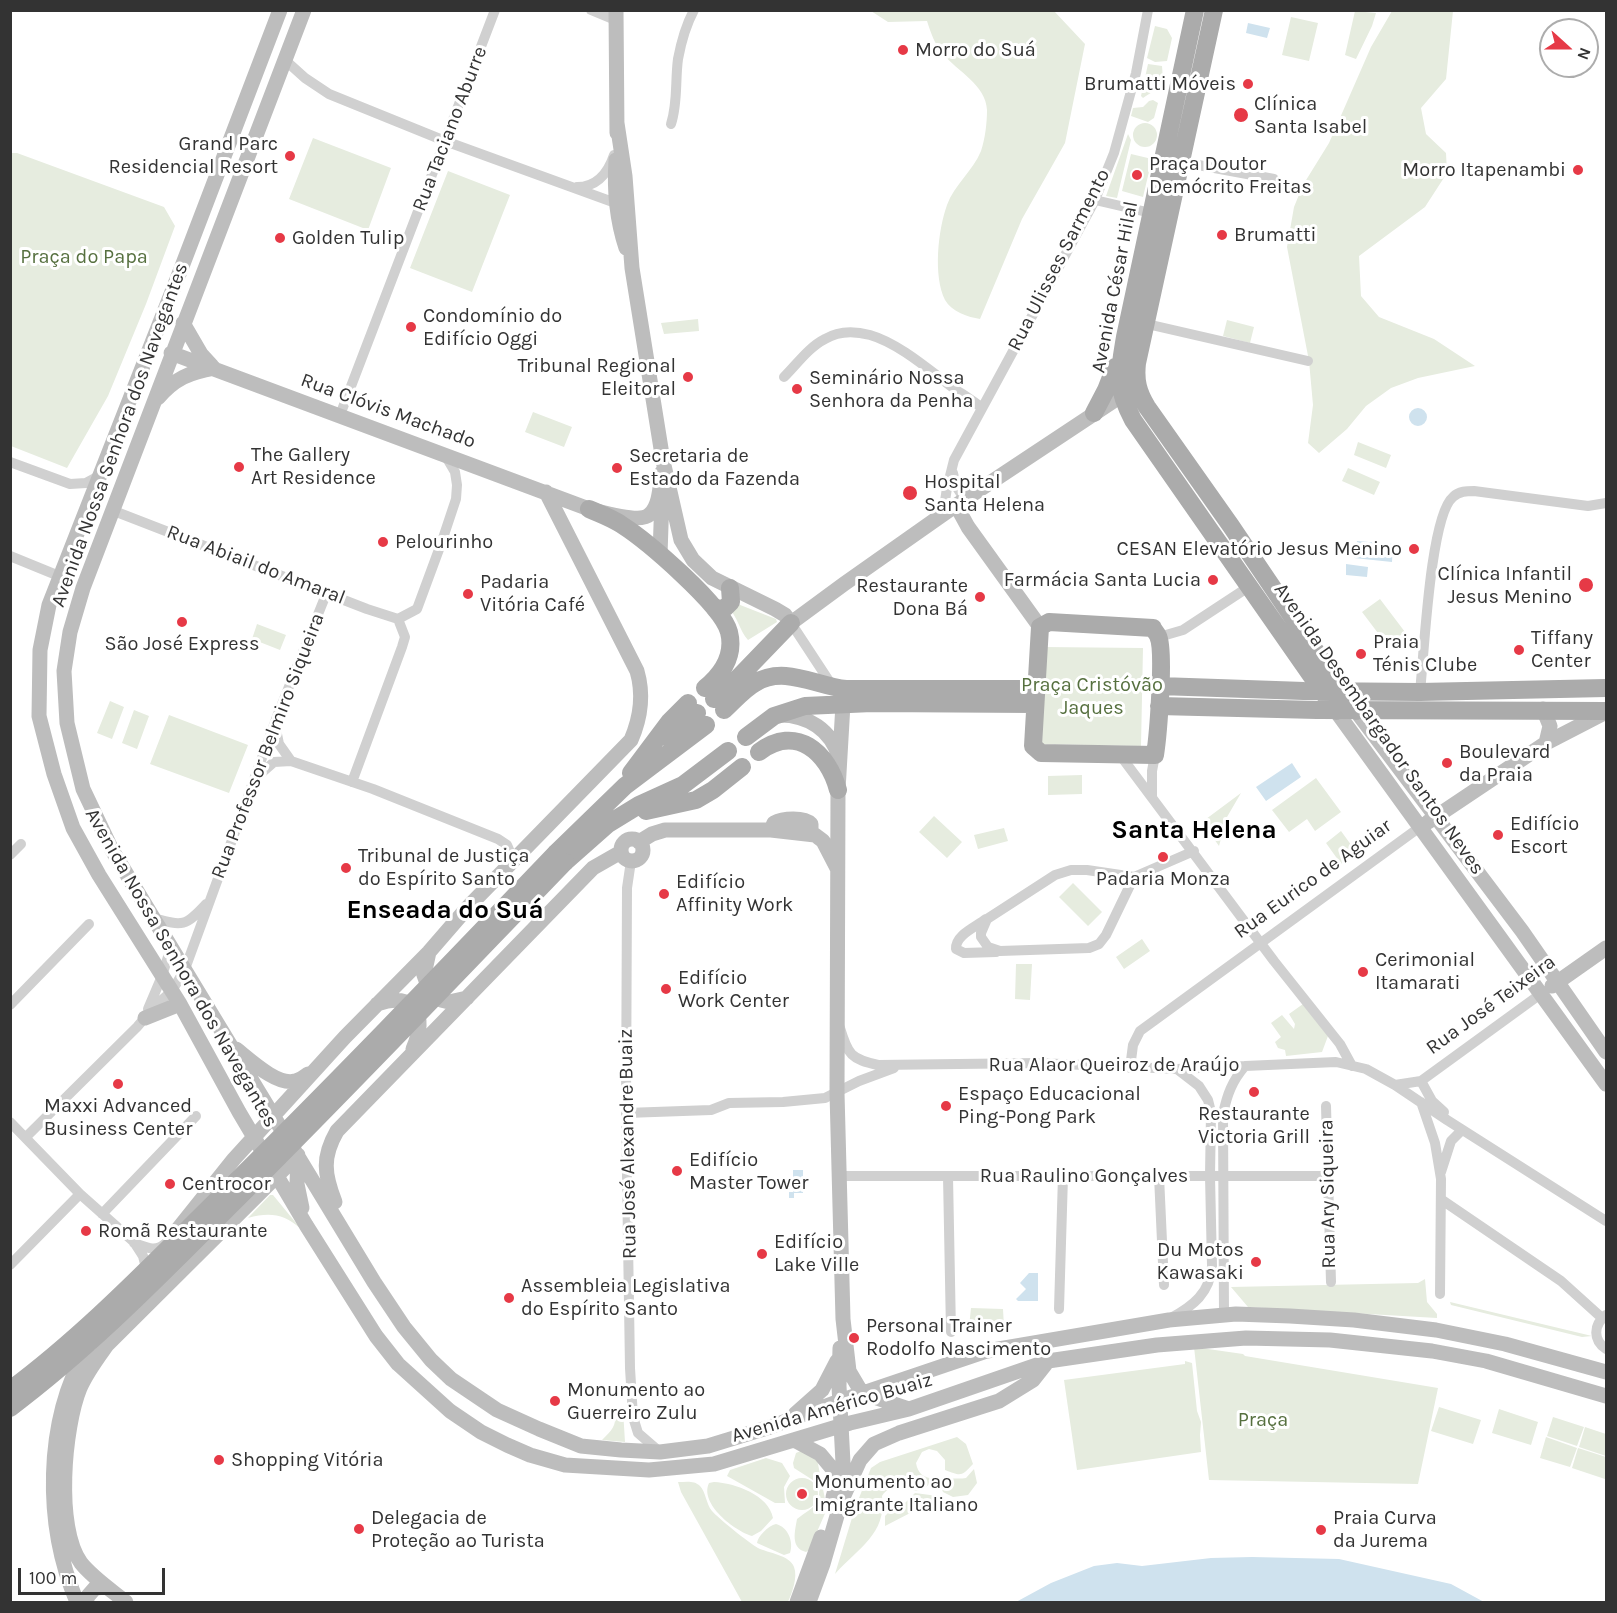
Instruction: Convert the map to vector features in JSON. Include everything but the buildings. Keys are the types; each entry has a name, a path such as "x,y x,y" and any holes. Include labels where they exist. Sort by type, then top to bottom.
{"main road":[{"name":"Avenida Nossa Senhora dos Navegantes","path":"280,10 182,269 49,605 40,661 39,716 54,774 73,828 180,1004 239,1112 306,1225"},
{"name":"Avenida Nossa Senhora dos Navegantes","path":"298,1155 112,850 83,789 67,723 64,671 70,632 83,588 304,10"},
{"name":"Avenida César Hilal","path":"1121,396 1120,371 1125,337 1194,10"},
{"name":"Avenida César Hilal","path":"1147,407 1138,392 1136,374 1214,10"},
{"path":"616,15 616,149 622,205 663,463 678,530 686,550 711,578 775,609 785,615 791,623"},
{"path":"617,123 622,205"},
{"path":"171,353 169,326 182,269"},
{"path":"183,323 201,354 214,368"},
{"path":"1094,413 1106,390 1125,337"},
{"name":"Rua Clóvis Machado","path":"171,353 589,509 639,519 650,515 659,493 663,463"},
{"path":"154,405 174,382 198,371 214,368"},
{"path":"714,699 737,679 791,623 955,506 1125,393 1141,400 1147,407"},
{"name":"Avenida Desembargador Santos Neves","path":"1121,396 1133,420 1336,711 1606,1084"},
{"name":"Avenida Desembargador Santos Neves","path":"1147,407 1232,526 1356,711 1559,982 1606,1052"},
{"path":"660,555 663,463"},
{"path":"77,1602 67,1575 55,1515 55,1468 59,1428 67,1390 105,1318 243,1150 345,1037 429,952 468,907 627,746 635,730 641,705 640,682 632,658 546,492"},
{"path":"955,506 1040,627 1033,746 1041,753 1155,755 1160,686 1159,637 1153,628 1049,622 1040,627"},
{"path":"589,509 623,526 660,555 715,609 727,627 729,658 721,673 714,699"},
{"path":"715,609 725,608 732,602 730,588"},
{"path":"714,699 768,677 795,676 833,687 1035,696"},
{"path":"1160,686 1420,692 1606,687"},
{"path":"861,688 848,694 843,704 838,790 836,1017 843,1319 849,1371 862,1394 909,1409"},
{"path":"746,737 774,716 805,706 1035,696"},
{"path":"1159,706 1336,711 1543,709 1606,711"},
{"path":"1543,709 1550,726 1546,743"},
{"name":"Rua Eurico de Aguiar","path":"1420,827 1546,743 1606,711"},
{"path":"10,1408 62,1368 152,1284 323,1114 612,799 697,714 670,720 612,799"},
{"path":"774,716 798,717 813,722 830,738 840,759"},
{"path":"759,752 783,740 804,744 824,759 833,774 838,790"},
{"path":"10,1390 65,1346 150,1266 314,1105 560,857 639,805 683,785 728,751"},
{"path":"608,824 642,812 696,800 742,767"},
{"path":"350,1243 328,1184 325,1167 330,1144 337,1131 593,868 626,857 625,842 632,839 639,842 652,834 665,830 771,831 811,834 823,841 839,872"},
{"name":"Rua José Teixeira","path":"1542,993 1606,948"},
{"path":"429,952 424,975 429,989 441,1000 449,1002 467,998"},
{"path":"377,1004 393,999 446,1019"},
{"path":"406,1002 414,1008 420,1021 419,1035 409,1057"},
{"path":"145,1018 180,1004"},
{"path":"306,1225 297,1184 298,1155 304,1112 345,1037"},
{"path":"228,1043 263,1070 285,1082 296,1081 316,1070"},
{"path":"239,1112 245,1133 243,1150"},
{"path":"126,1602 81,1563 71,1543 64,1496 70,1429 80,1389 89,1369 107,1345 298,1155"},
{"name":"Avenida Américo Buaiz","path":"298,1155 350,1243 404,1327 431,1360 451,1379 497,1410 581,1446 660,1452 708,1446 987,1351 1169,1320 1236,1314 1322,1317 1436,1330 1505,1344 1606,1372"},
{"name":"Avenida Américo Buaiz","path":"306,1225 376,1336 399,1364 450,1411 481,1432 530,1455 565,1465 659,1470 714,1464 842,1425 909,1409 1048,1361 1157,1345 1246,1338 1330,1340 1402,1346 1486,1361 1606,1396"},
{"path":"1157,1345 1217,1332 1222,1328 1224,1316"},
{"path":"797,1602 809,1572 843,1463 838,1358 843,1319"},
{"path":"987,1351 1008,1354 1015,1360 1022,1378 1019,1384 999,1401"},
{"path":"788,1420 822,1390 838,1358"},
{"path":"809,1602 841,1502 860,1460 874,1444 899,1433 999,1401 1033,1380 1048,1361"},
{"path":"795,1440 820,1454 840,1478"},
{"path":"86,1602 95,1588 106,1587"}],"street":[{"name":"Rua Taciano Aburre","path":"340,415 495,10"},
{"path":"591,10 616,15"},
{"path":"672,124 681,44 694,10"},
{"name":"Rua Ulisses Sarmento","path":"955,506 952,465 1095,200 1114,153 1136,73 1148,10"},
{"path":"285,60 305,78 329,94 445,141 622,205"},
{"path":"572,187 591,186 599,182 612,163 616,149"},
{"path":"1182,162 1274,180"},
{"path":"1095,200 1151,213"},
{"path":"1147,324 1308,361"},
{"path":"784,377 811,349 825,339 842,333 863,334 886,342 922,364 982,408"},
{"path":"352,782 405,637 398,619 417,609 456,499 455,472 445,455"},
{"path":"10,462 70,484 86,483 99,476"},
{"path":"952,465 955,506"},
{"path":"1420,692 1432,568 1440,521 1452,497 1462,491 1588,506 1606,504"},
{"name":"Rua Abiail do Amaral","path":"114,511 398,619"},
{"path":"10,556 59,576"},
{"path":"1159,637 1183,630 1250,586"},
{"name":"Rua Professor Belmiro Siqueira","path":"26,1137 145,1018 154,1006 172,991 185,969 275,724 327,592"},
{"path":"791,623 833,687"},
{"path":"275,724 279,744 291,761"},
{"path":"1120,755 1274,961 1340,1044 1352,1066"},
{"path":"1152,798 1152,771 1155,755"},
{"path":"254,781 274,762 291,761 352,782 498,839 507,845 513,859 511,863"},
{"name":"Rua Eurico de Aguiar","path":"1130,1068 1133,1045 1140,1031 1420,827"},
{"path":"10,855 21,844"},
{"path":"1134,877 1106,935 1099,944 1089,948 964,953 956,949 961,937 1055,875 1071,870 1087,870 1134,877 1194,852"},
{"name":"Rua José Alexandre Buaiz","path":"626,857 626,1113 630,1368 633,1418 638,1433 660,1452"},
{"name":"Rua Professor Belmiro Siqueira","path":"153,918 177,924 187,923 210,899"},
{"path":"987,919 981,933 984,943 992,950 1010,951"},
{"path":"10,1005 89,924"},
{"path":"145,1018 171,947"},
{"name":"Rua José Teixeira","path":"1395,1085 1421,1081 1542,993"},
{"name":"Rua Alaor Queiroz de Araújo","path":"836,1017 849,1054 858,1060 878,1065 1038,1063 1176,1069 1336,1062 1366,1069 1449,1120"},
{"name":"Rua Alaor Queiroz de Araújo","path":"626,1113 711,1110 729,1103 825,1098 859,1081 900,1066"},
{"path":"1224,1316 1223,1114 1227,1093 1236,1076 1245,1066"},
{"path":"1169,1320 1191,1307 1202,1295 1211,1279 1211,1112 1208,1100 1199,1086 1176,1069"},
{"path":"1421,1081 1432,1101 1449,1120 1462,1130 1606,1221"},
{"path":"1421,1102 1435,1143 1440,1175 1442,1200 1440,1294"},
{"name":"Rua Ary Siqueira","path":"1326,1106 1331,1282"},
{"path":"102,1214 196,1116"},
{"path":"1435,1143 1441,1126 1449,1120"},
{"path":"10,1122 80,1194 134,1242 145,1264 141,1275"},
{"path":"1440,1175 1451,1141 1462,1130"},
{"name":"Rua Raulino Gonçalves","path":"839,1176 1328,1176"},
{"path":"948,1176 951,1332"},
{"path":"1059,1309 1063,1176"},
{"path":"1159,1176 1164,1285"},
{"path":"10,1264 80,1194"},
{"path":"1442,1200 1561,1281 1604,1316 1596,1328 1596,1334 1606,1350"},
{"path":"134,1242 152,1250 168,1242"}],"green space":[{"path":"871,11 1054,11 1085,44 1065,143 1022,219 980,319 956,311 945,300 939,279 938,253 941,227 947,205 981,151 987,120 985,101 982,93 970,79 940,50 927,21 888,22"},
{"path":"1355,11 1376,13 1356,59 1345,55"},
{"path":"1392,11 1453,11 1446,79 1421,108 1426,134 1446,153 1447,173 1425,207 1359,256 1361,296 1379,317 1434,339 1475,366 1418,378 1391,388 1366,406 1347,429 1319,453 1308,443 1313,405 1309,361 1287,247 1294,207 1303,185 1329,143 1371,47"},
{"path":"1291,17 1318,23 1309,61 1282,55"},
{"path":"1155,26 1167,29 1172,38 1167,61 1155,62 1147,58"},
{"path":"1148,64 1162,66 1162,78 1160,86 1143,98 1141,96"},
{"path":"1153,100 1158,103 1154,118 1148,122 1131,116 1133,108 1143,107"},
{"path":"1145,123 1153,127 1157,135 1153,143 1145,147 1137,143 1133,135 1137,127"},
{"path":"1128,134 1131,140 1117,198 1106,196"},
{"path":"313,138 391,168 368,230 289,199"},
{"name":"Praça do Papa","path":"10,153 17,153 164,207 175,226 108,396 67,468 11,446"},
{"name":"Praça Doutor Demócrito Freitas","path":"1131,154 1152,159 1143,197 1122,191"},
{"path":"448,171 510,195 472,292 410,268"},
{"path":"698,319 699,331 664,334 661,323"},
{"path":"1227,320 1254,327 1250,343 1223,336"},
{"path":"533,412 572,427 564,447 525,432"},
{"path":"1358,442 1391,455 1386,468 1354,455"},
{"path":"1348,468 1380,482 1374,495 1342,481"},
{"path":"1380,599 1405,632 1387,645 1362,612"},
{"path":"730,601 776,619 777,622 748,640 726,605"},
{"path":"257,624 286,635 280,650 252,639"},
{"name":"Praça Cristóvão Jaques","path":"1044,647 1143,648 1141,746 1042,744"},
{"path":"110,701 124,707 112,739 97,733"},
{"path":"134,710 149,716 137,749 122,743"},
{"path":"169,715 248,745 229,793 150,764"},
{"path":"1082,775 1082,794 1048,795 1048,776"},
{"path":"1316,778 1341,812 1315,831 1307,819 1289,832 1272,810"},
{"path":"1241,793 1227,817 1219,846 1202,822"},
{"path":"934,816 962,842 947,858 919,832"},
{"path":"1004,828 1008,841 978,849 974,835"},
{"path":"1341,831 1357,853 1341,864 1326,843"},
{"path":"1073,883 1102,912 1088,926 1059,897"},
{"path":"1142,939 1150,951 1124,969 1116,957"},
{"path":"1016,964 1032,964 1030,1000 1015,999"},
{"path":"1303,1004 1328,1036 1322,1052 1286,1056 1285,1050 1278,1048 1275,1042 1281,1037 1271,1023 1282,1015 1294,1029 1295,1024 1289,1014"},
{"path":"270,1195 273,1195 301,1229 283,1217 263,1215 248,1218"},
{"path":"1425,1279 1427,1302 1437,1314 1437,1318 1248,1307 1231,1287 1418,1283"},
{"path":"1450,1302 1592,1336 1582,1337 1451,1305"},
{"path":"971,1308 1003,1309 1004,1327 969,1327"},
{"name":"Praça","path":"1194,1347 1438,1388 1418,1484 1209,1480"},
{"path":"1185,1361 1192,1363 1197,1411 1201,1422 1201,1452 1077,1470 1064,1380 1185,1364"},
{"path":"1439,1407 1481,1420 1473,1444 1431,1431"},
{"path":"1499,1409 1538,1422 1531,1445 1492,1433"},
{"path":"623,1410 625,1442 602,1440 614,1425 615,1412"},
{"path":"1553,1417 1584,1427 1577,1446 1547,1436"},
{"path":"1585,1427 1606,1434 1606,1456 1579,1447"},
{"path":"957,1437 966,1444 973,1464 963,1473 954,1473 945,1470 945,1460 937,1451 929,1449 922,1452 916,1463 918,1470 924,1476 934,1479 923,1489 895,1488 886,1491 882,1496 880,1521 875,1531 835,1574 855,1508 871,1468 880,1462"},
{"path":"1546,1437 1577,1448 1570,1467 1540,1458"},
{"path":"1578,1448 1606,1457 1605,1479 1572,1468"},
{"path":"805,1449 817,1459 827,1509 809,1550 806,1552 801,1550 796,1543 797,1519 817,1502 819,1484 794,1468 796,1453"},
{"path":"766,1458 782,1463 790,1476 784,1487 785,1503 775,1503 727,1476 730,1470"},
{"path":"974,1469 977,1483 968,1495 953,1497 943,1492 941,1487 945,1481 966,1478"},
{"path":"802,1478 813,1483 818,1494 813,1505 802,1510 791,1505 786,1494 791,1483"},
{"path":"678,1482 698,1484 704,1491 712,1511 727,1524 758,1548 783,1557 792,1563 795,1580 788,1602 742,1602 681,1492"},
{"path":"709,1483 732,1485 750,1492 765,1503 773,1518 761,1531 752,1536 737,1529 720,1516 709,1499 707,1491"},
{"path":"915,1493 948,1500 914,1511 885,1526 885,1516 901,1507"},
{"path":"776,1524 784,1528 789,1536 790,1553 784,1555 757,1543 764,1532"}],"water":[{"path":"1248,23 1270,28 1267,38 1246,33"},
{"path":"1414,408 1422,408 1427,413 1425,424 1414,426 1409,421 1409,413"},
{"path":"1357,541 1393,544 1392,562 1354,558"},
{"path":"1346,564 1368,567 1367,577 1346,575"},
{"path":"1292,763 1301,777 1266,801 1256,787"},
{"path":"793,1170 803,1170 803,1193 794,1193 794,1198 789,1198 789,1192 793,1192"},
{"path":"1029,1273 1038,1273 1038,1301 1018,1301 1016,1299 1026,1289 1020,1283"},
{"path":"1211,1558 1339,1559 1451,1584 1484,1602 1016,1602 1051,1583 1094,1566 1117,1563 1142,1566"}],"place":[{"name":"Morro do Suá","path":"903,50"},
{"name":"Brumatti Móveis","path":"1248,84"},
{"name":"Clínica Santa Isabel","path":"1241,115"},
{"name":"Grand Parc Residencial Resort","path":"290,156"},
{"name":"Morro Itapenambi","path":"1578,170"},
{"name":"Praça Doutor Demócrito Freitas","path":"1137,175"},
{"name":"Brumatti","path":"1222,235"},
{"name":"Golden Tulip","path":"280,238"},
{"name":"Condomínio do Edifício Oggi","path":"411,327"},
{"name":"Tribunal Regional Eleitoral","path":"688,377"},
{"name":"Seminário Nossa Senhora da Penha","path":"797,389"},
{"name":"The Gallery Art Residence","path":"239,467"},
{"name":"Secretaria de Estado da Fazenda","path":"617,468"},
{"name":"Hospital Santa Helena","path":"910,493"},
{"name":"Pelourinho","path":"383,542"},
{"name":"CESAN Elevatório Jesus Menino","path":"1414,549"},
{"name":"Farmácia Santa Lucia","path":"1213,580"},
{"name":"Clínica Infantil Jesus Menino","path":"1586,585"},
{"name":"Padaria Vitória Café","path":"468,594"},
{"name":"Restaurante Dona Bá","path":"980,597"},
{"name":"São José Express","path":"182,622"},
{"name":"Tiffany Center","path":"1519,650"},
{"name":"Praia Ténis Clube","path":"1361,654"},
{"name":"Boulevard da Praia","path":"1447,763"},
{"name":"Edifício Escort","path":"1498,835"},
{"name":"Padaria Monza","path":"1163,857"},
{"name":"Tribunal de Justiça do Espírito Santo","path":"346,868"},
{"name":"Edifício Affinity Work","path":"664,894"},
{"name":"Cerimonial Itamarati","path":"1363,972"},
{"name":"Edifício Work Center","path":"666,989"},
{"name":"Maxxi Advanced Business Center","path":"118,1084"},
{"name":"Restaurante Victoria Grill","path":"1254,1092"},
{"name":"Espaço Educacional Ping-Pong Park","path":"946,1106"},
{"name":"Edifício Master Tower","path":"677,1171"},
{"name":"Centrocor","path":"170,1184"},
{"name":"Romã Restaurante","path":"86,1231"},
{"name":"Edifício Lake Ville","path":"762,1254"},
{"name":"Du Motos Kawasaki","path":"1256,1262"},
{"name":"Assembleia Legislativa do Espírito Santo","path":"509,1298"},
{"name":"Personal Trainer Rodolfo Nascimento","path":"854,1338"},
{"name":"Monumento ao Guerreiro Zulu","path":"555,1401"},
{"name":"Shopping Vitória","path":"219,1460"},
{"name":"Monumento ao Imigrante Italiano","path":"802,1494"},
{"name":"Delegacia de Proteção ao Turista","path":"359,1529"},
{"name":"Praia Curva da Jurema","path":"1321,1530"}],"district":[{"name":"Santa Helena","path":"1194,831"},
{"name":"Enseada do Suá","path":"445,911"}]}
